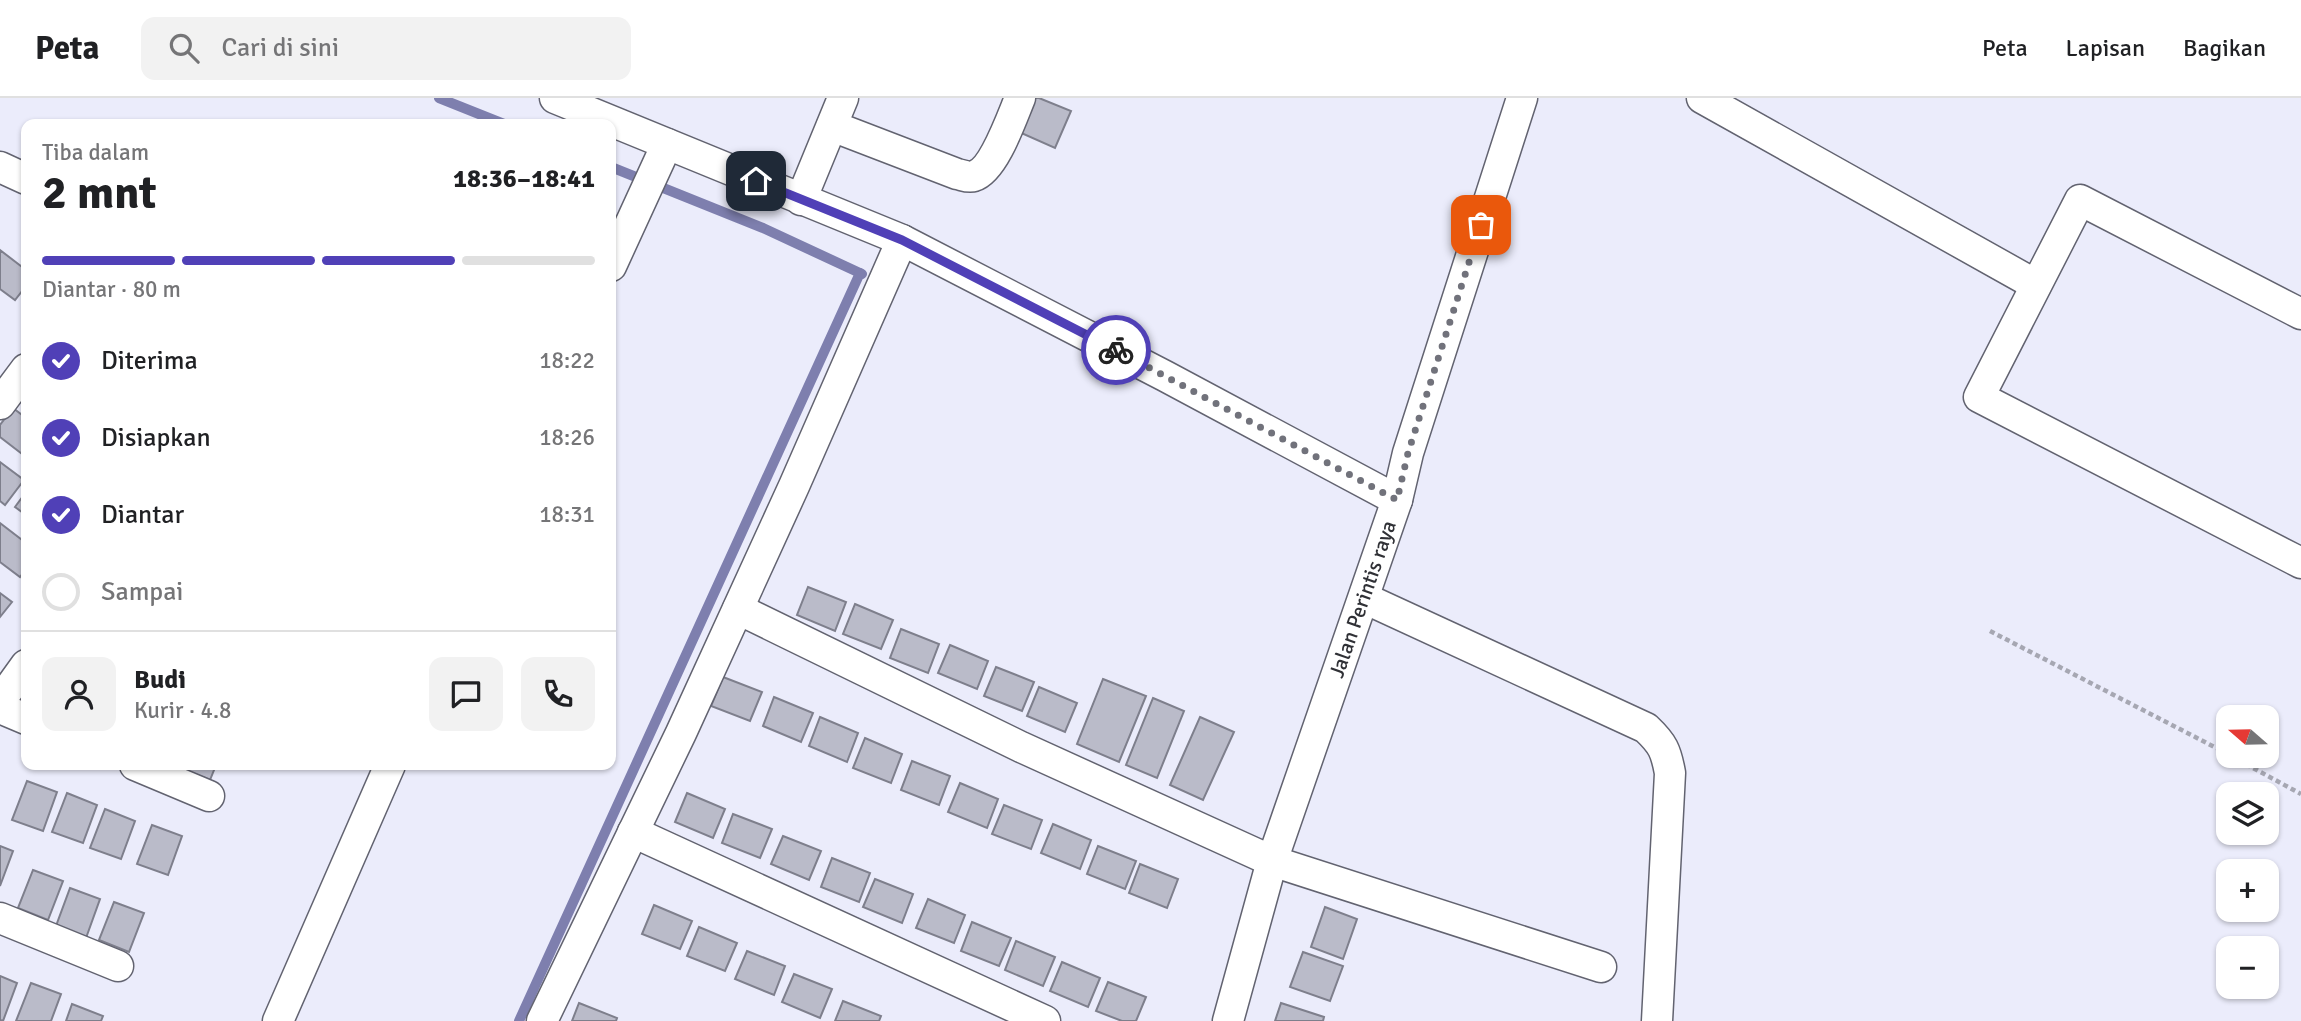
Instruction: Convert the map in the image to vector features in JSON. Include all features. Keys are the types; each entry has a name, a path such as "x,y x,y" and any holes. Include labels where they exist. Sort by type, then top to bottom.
{"street":[{"path":"555,98 606,119"},
{"path":"801,200 843,98"},
{"path":"832,126 957,174 976,176 986,167 1000,144 1020,98"},
{"name":"Jalan Perintis raya","path":"1228,1021 1272,861 1397,500 1408,453 1522,98"},
{"path":"1702,98 2036,285"},
{"path":"616,123 902,240 1397,500"},
{"path":"616,255 667,144"},
{"path":"0,167 21,177"},
{"path":"2301,314 2080,200 1979,397 2301,563"},
{"path":"542,1021 738,610 902,240"},
{"path":"0,404 21,376"},
{"path":"1364,598 1646,728 1660,740 1667,753 1670,774 1657,1021"},
{"path":"738,610 1021,747 1272,861 1601,967"},
{"path":"0,701 21,672"},
{"path":"0,708 21,717"},
{"path":"147,770 209,796"},
{"path":"278,1021 388,770"},
{"path":"633,832 1045,1021"},
{"path":"0,918 118,965"}],"path":[{"path":"1990,631 2216,748"},
{"path":"2253,768 2301,794"}],"building":[{"path":"1023,98 1039,98 1071,111 1055,148 1010,128"},
{"path":"0,250 21,266 21,292 15,300 0,289"},
{"path":"13,408 21,414 21,453 0,437 0,425"},
{"path":"0,462 21,478 21,484 5,505 0,501"},
{"path":"21,499 21,511 15,507"},
{"path":"0,523 21,539 21,576 0,562"},
{"path":"808,587 846,602 835,631 797,615"},
{"path":"0,593 12,602 0,617"},
{"path":"855,604 893,620 881,649 843,634"},
{"path":"901,629 939,644 928,673 890,658"},
{"path":"950,645 988,661 977,689 938,673"},
{"path":"996,667 1034,682 1022,711 984,696"},
{"path":"723,677 762,692 750,721 711,706"},
{"path":"1103,679 1146,696 1119,762 1077,744"},
{"path":"1039,687 1077,703 1065,732 1027,716"},
{"path":"774,697 813,713 801,742 763,726"},
{"path":"1153,698 1184,711 1157,778 1126,765"},
{"path":"820,717 858,733 847,762 809,746"},
{"path":"1200,717 1234,732 1203,800 1170,785"},
{"path":"865,738 902,754 891,783 853,768"},
{"path":"912,761 950,776 939,805 901,790"},
{"path":"185,770 214,770 210,780"},
{"path":"27,781 57,792 43,831 12,820"},
{"path":"960,783 998,799 987,828 948,812"},
{"path":"67,793 97,805 83,843 52,832"},
{"path":"687,793 725,809 713,838 675,822"},
{"path":"1004,805 1042,820 1031,849 992,834"},
{"path":"105,809 135,821 121,859 90,848"},
{"path":"733,814 772,829 760,858 722,843"},
{"path":"1053,824 1091,840 1080,869 1041,853"},
{"path":"152,825 182,836 168,875 137,864"},
{"path":"783,836 821,851 809,880 771,864"},
{"path":"0,846 13,851 0,886"},
{"path":"1098,846 1136,861 1125,889 1087,874"},
{"path":"832,858 870,873 859,902 821,887"},
{"path":"1140,864 1178,879 1167,908 1129,893"},
{"path":"33,870 63,881 48,920 18,908"},
{"path":"875,879 913,894 902,923 863,907"},
{"path":"70,888 100,899 86,938 56,926"},
{"path":"928,899 965,915 954,943 916,928"},
{"path":"114,902 144,913 129,952 99,940"},
{"path":"654,905 692,921 680,949 642,934"},
{"path":"1325,907 1357,919 1343,959 1311,947"},
{"path":"972,922 1011,938 999,966 961,951"},
{"path":"699,927 737,943 725,971 687,956"},
{"path":"1016,941 1055,957 1043,986 1005,970"},
{"path":"747,951 785,966 774,995 735,979"},
{"path":"1303,952 1343,966 1330,1001 1290,987"},
{"path":"1062,962 1100,978 1088,1007 1050,991"},
{"path":"794,974 832,989 820,1018 782,1002"},
{"path":"0,976 17,983 3,1021 0,1020"},
{"path":"1108,982 1146,997 1136,1021 1122,1021 1096,1011"},
{"path":"31,983 61,994 51,1021 16,1021"},
{"path":"843,1001 881,1016 879,1021 835,1021"},
{"path":"579,1003 617,1018 616,1021 572,1021"},
{"path":"1281,1003 1324,1017 1323,1021 1275,1021"},
{"path":"72,1004 103,1016 101,1021 66,1021"}],"waterway":[{"path":"439,98 492,119"},
{"path":"616,169 763,228 862,274"},
{"path":"519,1021 860,273"}],"way so far":[{"path":"1116,350 1397,500 1408,453 1481,225"}],"route":[{"path":"756,181 902,240 1116,350"}]}
